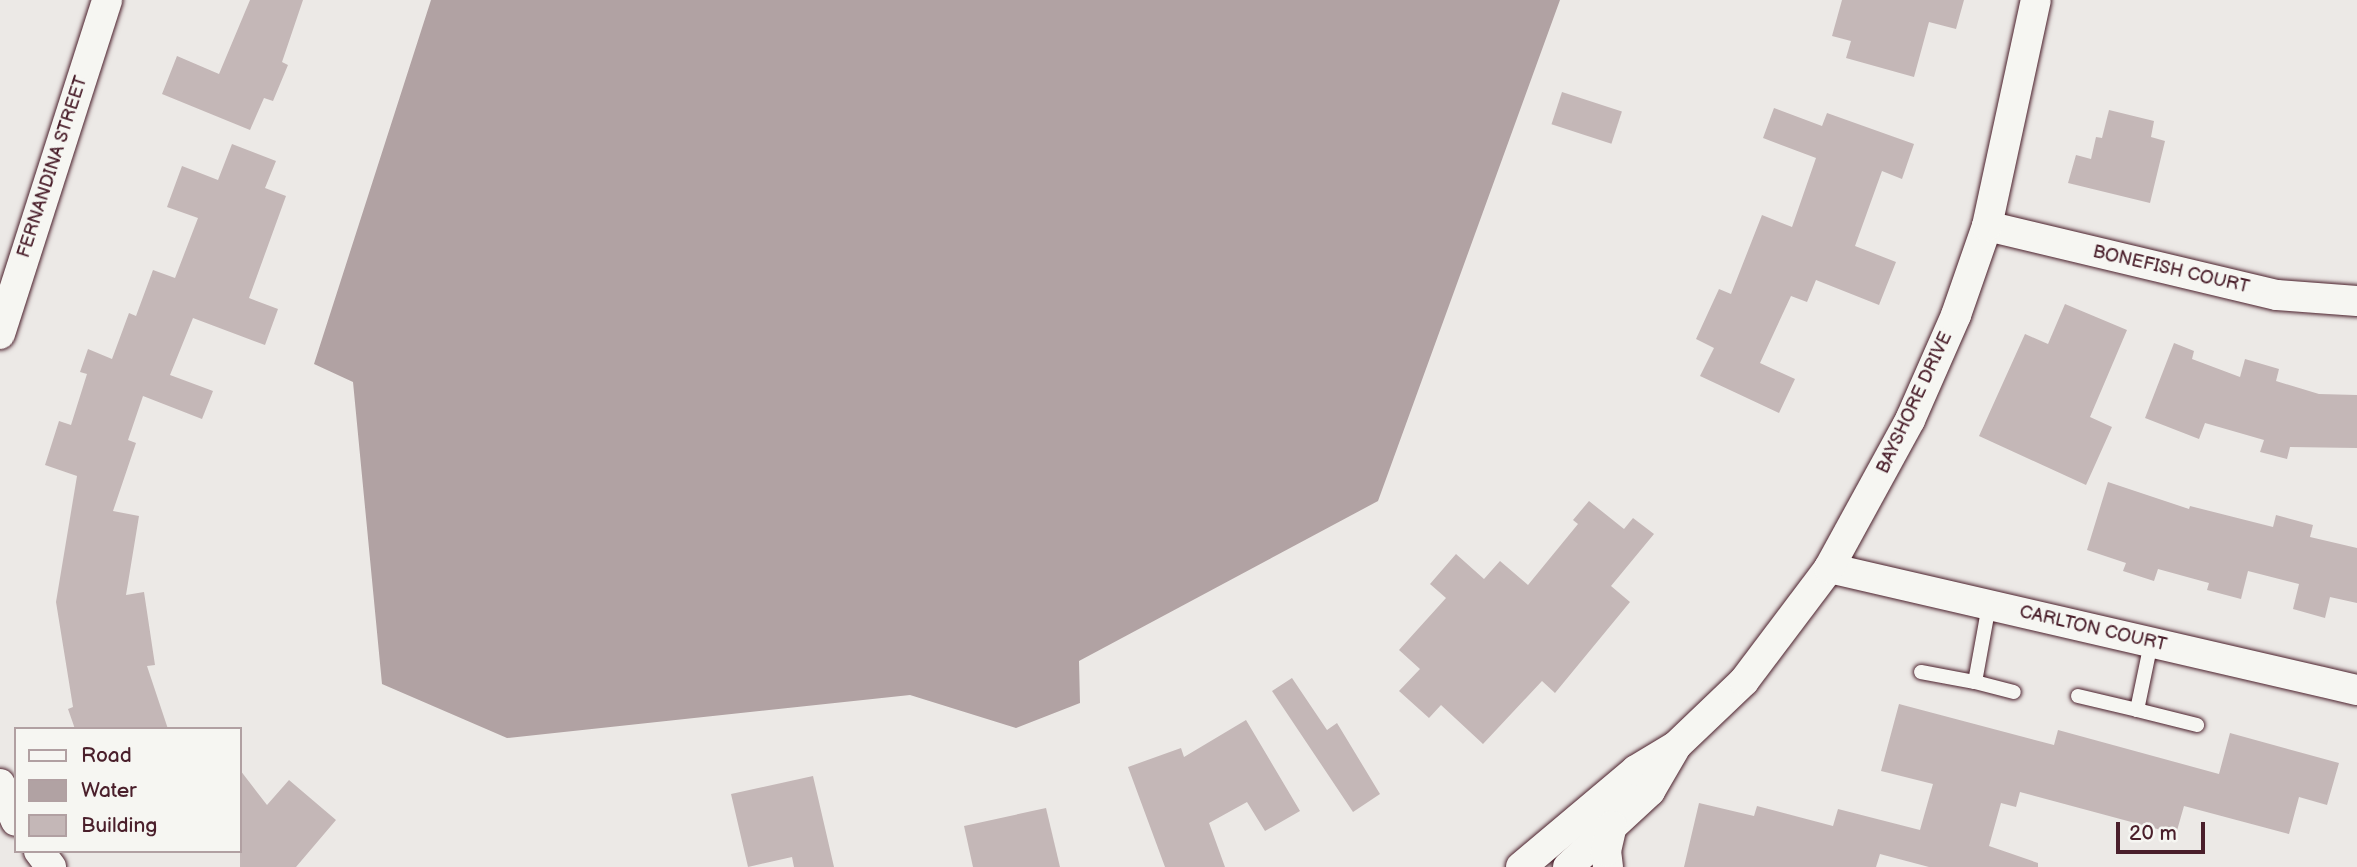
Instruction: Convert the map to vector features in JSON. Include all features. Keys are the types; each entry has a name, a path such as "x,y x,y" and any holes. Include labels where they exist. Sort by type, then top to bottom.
{"street":[{"name":"FERNANDINA STREET","path":"0,334 107,0"},
{"name":"BAYSHORE DRIVE","path":"1568,867 1650,791 1676,747 1744,681 1829,568 1910,420 1956,315 1987,226 2036,0"},
{"name":"BONEFISH COURT","path":"1987,226 2277,295 2357,301"},
{"name":"CARLTON COURT","path":"1829,568 2357,690"},
{"name":"BAYSHORE DRIVE","path":"1521,867 1636,769 1676,747"},
{"path":"0,784 14,816"},
{"path":"1608,867 1606,851 1612,826"}],"lane":[{"path":"1975,682 1989,605"},
{"path":"2137,710 2151,643"},
{"path":"1921,672 2014,692"},
{"path":"2078,696 2197,725"}],"water":[{"path":"431,0 1560,0 1378,501 1079,661 1080,703 1016,728 910,695 507,738 382,684 353,382 314,364"}],"building":[{"path":"250,0 303,0 282,62 288,65 273,101 264,98 250,130 162,94 177,56 219,74"},
{"path":"1842,0 1964,0 1956,29 1929,22 1914,77 1846,58 1851,41 1832,36"},
{"path":"1562,92 1622,111 1611,144 1551,124"},
{"path":"1774,108 1822,126 1827,113 1914,144 1902,179 1882,171 1855,246 1896,262 1879,305 1816,280 1807,302 1791,296 1760,363 1795,379 1779,413 1700,376 1714,348 1696,339 1719,289 1731,294 1762,215 1792,227 1816,158 1763,138"},
{"path":"2109,110 2154,121 2151,137 2165,141 2150,203 2068,183 2076,155 2091,159 2096,137 2102,138"},
{"path":"232,144 276,161 265,188 286,196 249,298 278,309 265,345 193,318 170,375 213,391 202,419 143,396 128,440 136,443 113,511 139,516 126,595 144,592 155,665 147,666 167,727 74,727 68,709 73,707 56,602 77,476 45,465 59,421 71,425 87,374 80,372 88,349 112,359 129,313 136,316 153,270 175,278 198,218 167,207 182,166 218,180"},
{"path":"2065,304 2127,330 2090,417 2112,427 2086,485 1979,436 2025,334 2048,344"},
{"path":"2174,343 2194,351 2192,359 2240,377 2245,359 2279,369 2276,381 2319,394 2357,395 2357,448 2290,447 2287,459 2260,452 2264,440 2205,423 2199,439 2145,418"},
{"path":"2108,482 2189,509 2190,506 2273,527 2276,515 2313,525 2310,537 2357,548 2357,603 2330,597 2325,618 2293,609 2299,584 2248,571 2241,599 2207,590 2209,583 2158,569 2154,581 2123,571 2126,563 2087,550"},
{"path":"1589,501 1624,529 1633,518 1654,534 1611,586 1630,602 1555,693 1542,681 1483,744 1441,705 1429,718 1399,691 1420,669 1399,650 1446,598 1430,584 1456,554 1484,579 1500,561 1528,585 1578,524 1573,520"},
{"path":"1292,678 1327,730 1337,723 1380,794 1353,812 1272,691"},
{"path":"1899,704 2054,745 2058,730 2219,774 2230,733 2339,763 2327,805 2299,797 2289,834 2184,806 2176,834 2020,792 2016,807 2001,803 1989,846 2038,863 2038,867 1929,867 1880,854 1876,867 1684,867 1699,803 1754,816 1757,806 1833,826 1838,809 1920,830 1933,784 1881,771"},
{"path":"1246,720 1300,811 1265,831 1247,802 1209,823 1225,867 1165,867 1128,767 1181,748 1184,757"},
{"path":"242,773 267,805 289,780 336,820 296,867 240,867"},
{"path":"813,776 834,867 794,867 792,857 748,867 731,794"},
{"path":"1046,808 1060,867 973,867 964,826"}]}
